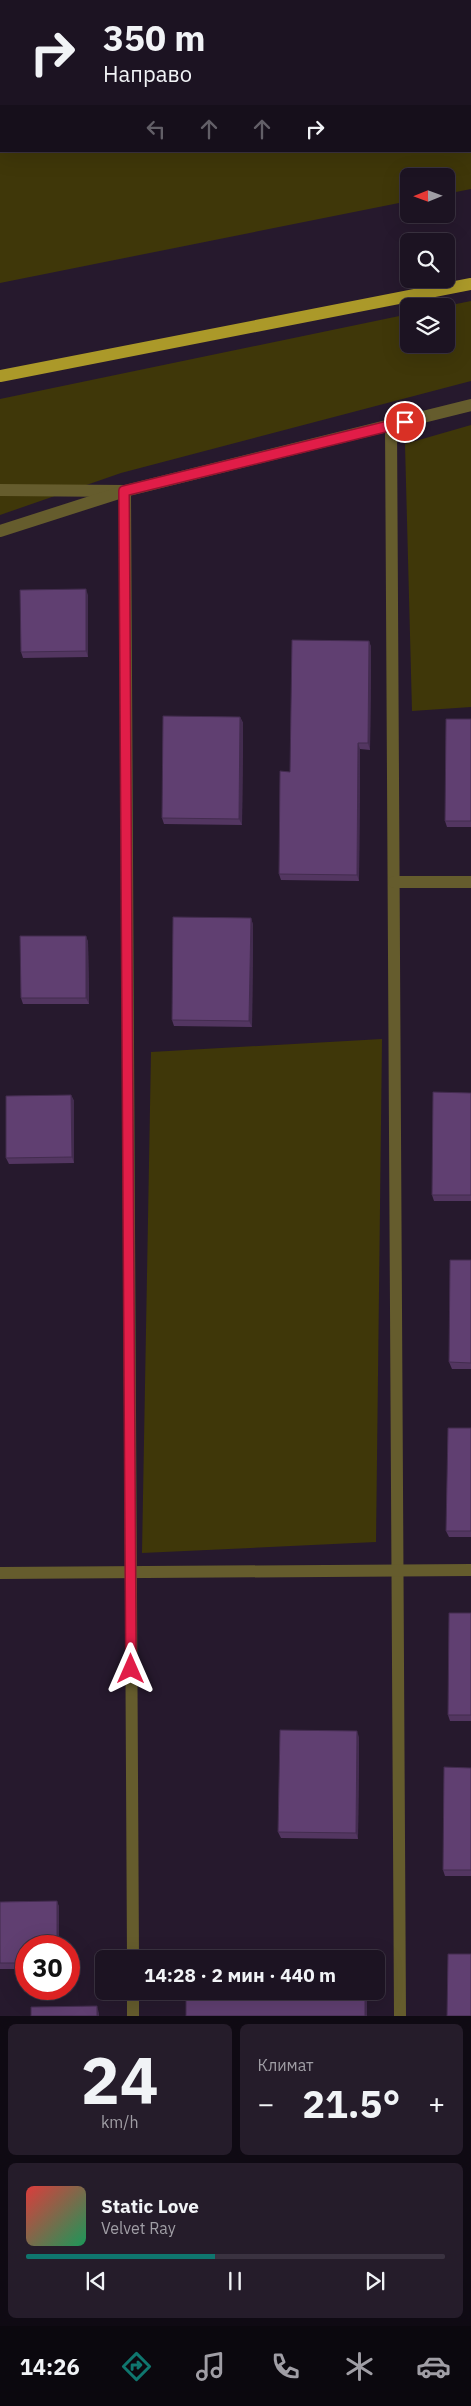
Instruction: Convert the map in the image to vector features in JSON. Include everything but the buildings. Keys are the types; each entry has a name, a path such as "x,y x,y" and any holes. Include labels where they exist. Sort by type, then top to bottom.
{"main road":[{"path":"0,376 471,284"}],"street":[{"path":"0,531 124,491 471,405"},
{"path":"391,426 400,2016"},
{"path":"0,490 124,491"},
{"path":"124,491 133,1950"},
{"path":"394,882 471,882"},
{"path":"0,1573 471,1570"},
{"path":"133,2000 133,2016"}],"shaded area":[{"path":"0,152 471,152 471,189 455,192 455,168 400,168 400,203 0,283"},
{"path":"471,301 471,381 121,473 0,515 0,399 400,316 400,353 455,353 455,304"},
{"path":"471,425 471,707 412,711 405,444"},
{"path":"382,1039 376,1542 142,1553 151,1052"}],"route":[{"path":"131,1669 124,491 405,422"}]}
